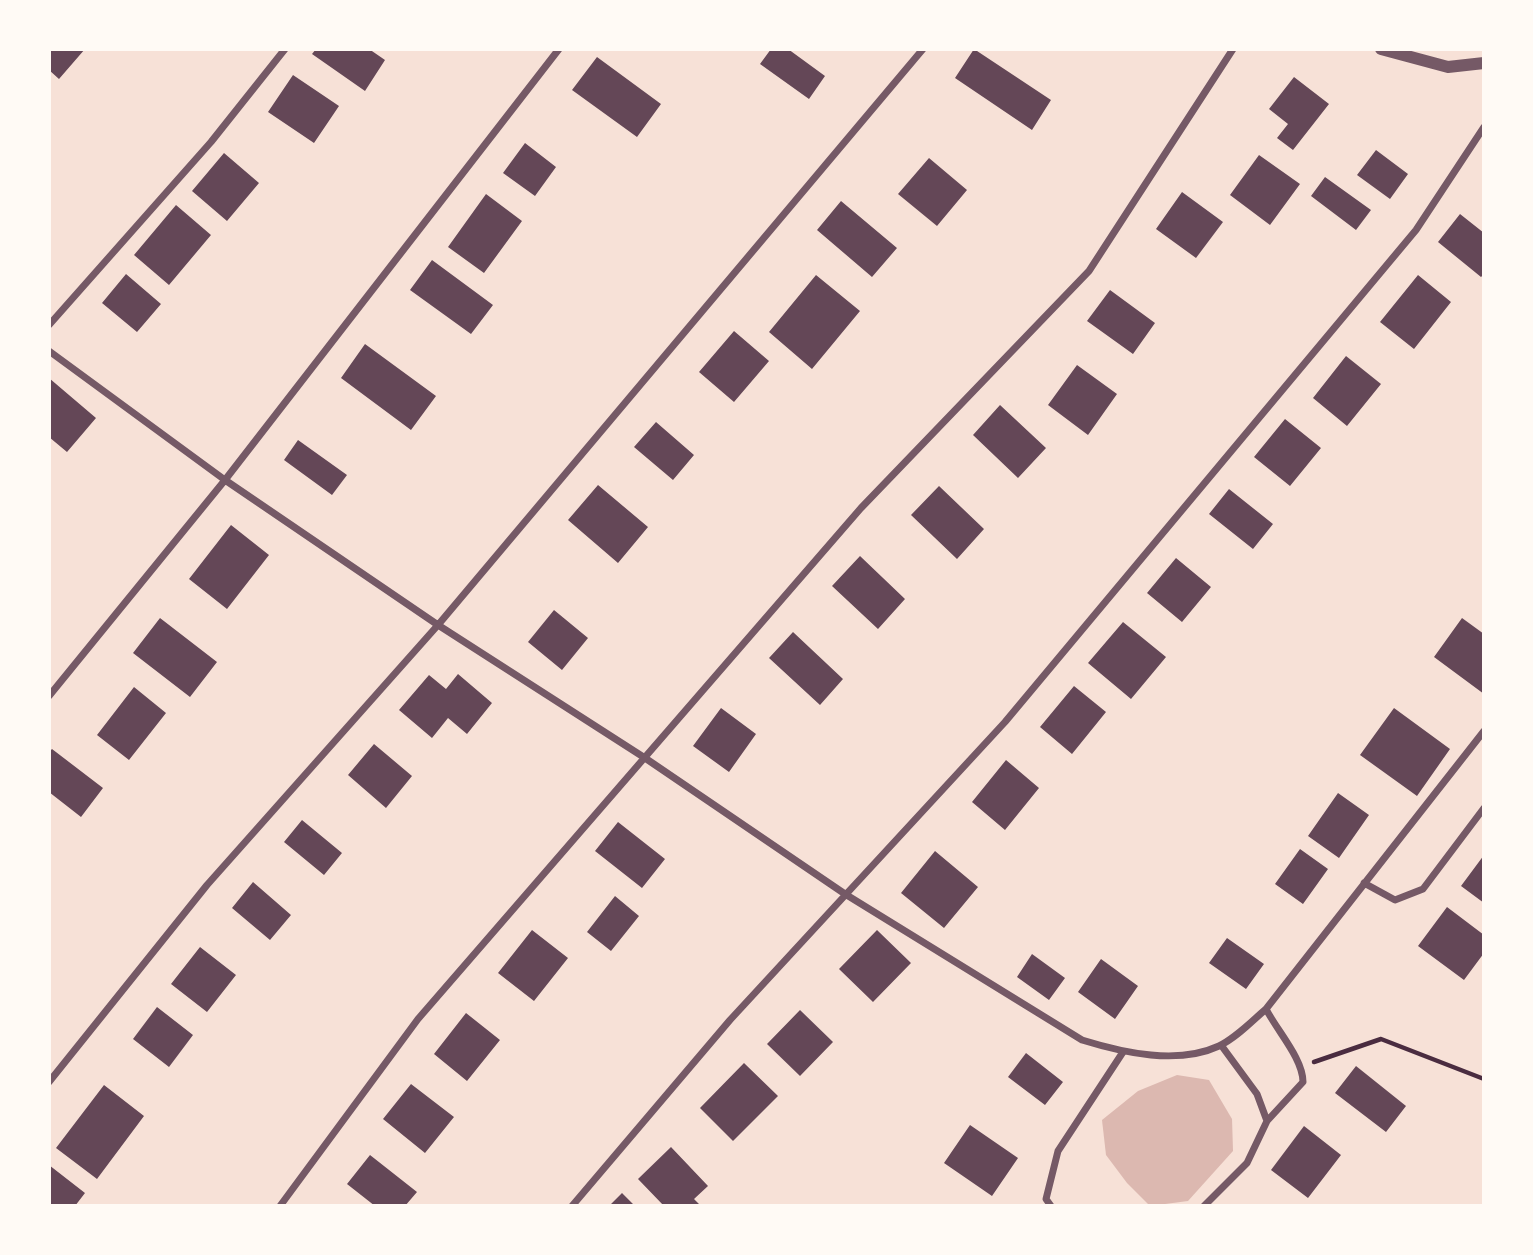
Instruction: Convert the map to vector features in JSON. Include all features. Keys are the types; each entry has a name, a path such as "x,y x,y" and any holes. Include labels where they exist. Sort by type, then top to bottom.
{"street":[{"path":"49,325 211,142 285,49"},
{"path":"49,696 225,480 559,49"},
{"path":"49,1082 207,886 438,625 923,49"},
{"path":"280,1206 418,1019 862,508 1089,271 1233,49"},
{"path":"1381,49 1448,67 1484,63"},
{"path":"572,1206 730,1020 1005,722 1416,230 1484,127"},
{"path":"49,351 225,480 438,625 645,758 845,894 1082,1040 1123,1052 1191,1055 1221,1045 1266,1009 1484,731"},
{"path":"1364,883 1395,900 1423,889 1484,808"},
{"path":"1204,1206 1247,1163 1267,1121 1303,1082 1303,1066 1281,1037 1266,1009"},
{"path":"1221,1045 1257,1094 1267,1121"},
{"path":"1051,1206 1046,1199 1058,1152 1123,1052"}],"path":[{"path":"1303,1066 1381,1039 1484,1079"}],"shaded area":[{"path":"1177,1075 1209,1080 1232,1119 1233,1151 1188,1201 1150,1206 1127,1183 1106,1155 1102,1120 1138,1091"}],"building":[{"path":"49,49 85,49 59,79 49,70"},
{"path":"316,49 369,49 385,60 365,91 312,54"},
{"path":"771,49 788,49 825,76 809,99 760,64"},
{"path":"974,49 1051,100 1032,130 955,78"},
{"path":"597,57 661,104 637,137 572,90"},
{"path":"293,75 339,106 314,143 268,112"},
{"path":"1294,77 1329,104 1293,150 1277,138 1288,124 1269,109"},
{"path":"525,143 556,167 535,196 503,173"},
{"path":"1376,150 1408,174 1390,199 1357,175"},
{"path":"224,153 259,183 227,221 192,191"},
{"path":"1259,155 1300,184 1270,225 1230,195"},
{"path":"929,158 967,190 937,226 898,194"},
{"path":"1325,177 1371,210 1356,230 1311,196"},
{"path":"1182,192 1223,222 1196,258 1156,229"},
{"path":"486,194 522,221 484,273 448,247"},
{"path":"841,201 897,248 872,277 817,230"},
{"path":"176,205 211,235 169,285 134,255"},
{"path":"1460,214 1484,233 1484,274 1481,277 1438,242"},
{"path":"432,260 493,305 471,334 410,290"},
{"path":"126,274 161,304 137,332 102,303"},
{"path":"816,275 860,311 812,369 769,332"},
{"path":"1418,275 1451,302 1414,349 1380,322"},
{"path":"1110,290 1155,323 1133,354 1087,321"},
{"path":"734,331 769,361 734,402 699,372"},
{"path":"365,344 436,396 411,430 341,378"},
{"path":"1346,356 1381,384 1347,426 1313,398"},
{"path":"1077,365 1117,394 1088,435 1048,405"},
{"path":"49,378 96,418 67,452 49,437"},
{"path":"1000,405 1046,448 1018,478 973,435"},
{"path":"1285,419 1321,448 1290,486 1254,457"},
{"path":"656,422 694,455 673,480 634,447"},
{"path":"298,440 347,475 332,495 284,460"},
{"path":"598,485 648,527 618,563 568,520"},
{"path":"939,486 984,529 957,559 911,515"},
{"path":"1229,489 1273,524 1253,549 1209,514"},
{"path":"231,525 269,555 227,609 189,579"},
{"path":"860,556 905,599 878,629 832,586"},
{"path":"1176,558 1211,587 1182,622 1147,593"},
{"path":"554,610 588,638 562,670 528,642"},
{"path":"160,618 217,662 190,697 133,653"},
{"path":"1462,618 1484,634 1484,694 1434,657"},
{"path":"1123,622 1166,657 1131,699 1088,663"},
{"path":"793,632 843,679 820,705 769,658"},
{"path":"458,674 492,703 467,734 448,718 432,738 399,710 429,675 446,689"},
{"path":"1074,686 1106,712 1072,754 1040,727"},
{"path":"134,687 166,713 129,760 97,735"},
{"path":"721,708 756,734 729,772 693,746"},
{"path":"1394,708 1450,749 1417,796 1360,755"},
{"path":"374,744 412,776 386,808 348,775"},
{"path":"52,749 103,788 81,817 49,792 49,752"},
{"path":"1006,760 1039,788 1005,830 972,802"},
{"path":"1338,793 1369,815 1339,858 1308,836"},
{"path":"302,820 342,853 324,875 284,842"},
{"path":"618,822 665,859 642,888 595,851"},
{"path":"1300,849 1328,869 1303,904 1275,884"},
{"path":"935,851 978,887 944,928 901,893"},
{"path":"1484,855 1484,903 1461,886"},
{"path":"253,882 291,915 270,940 232,908"},
{"path":"615,896 639,916 611,951 587,932"},
{"path":"1447,907 1484,935 1484,953 1464,980 1418,946"},
{"path":"532,930 568,958 534,1001 498,973"},
{"path":"877,930 911,963 873,1002 839,969"},
{"path":"1227,938 1264,964 1246,989 1209,963"},
{"path":"200,947 236,975 207,1012 171,984"},
{"path":"1032,954 1065,978 1049,1000 1017,977"},
{"path":"1101,959 1138,986 1115,1019 1078,992"},
{"path":"157,1007 193,1035 169,1067 133,1039"},
{"path":"800,1010 833,1042 800,1076 767,1044"},
{"path":"466,1013 500,1040 467,1081 434,1054"},
{"path":"1026,1053 1063,1082 1045,1105 1008,1077"},
{"path":"744,1063 778,1096 733,1141 700,1108"},
{"path":"1356,1066 1406,1106 1386,1132 1335,1093"},
{"path":"411,1084 454,1117 425,1153 383,1119"},
{"path":"104,1085 144,1116 97,1179 56,1148"},
{"path":"970,1125 1018,1158 992,1196 944,1163"},
{"path":"1304,1126 1341,1155 1308,1198 1271,1170"},
{"path":"671,1147 708,1186 694,1199 701,1206 664,1206 638,1179"},
{"path":"370,1155 417,1192 405,1206 375,1206 347,1184"},
{"path":"49,1165 85,1193 75,1206 49,1206"},
{"path":"622,1193 635,1206 609,1206"}]}
